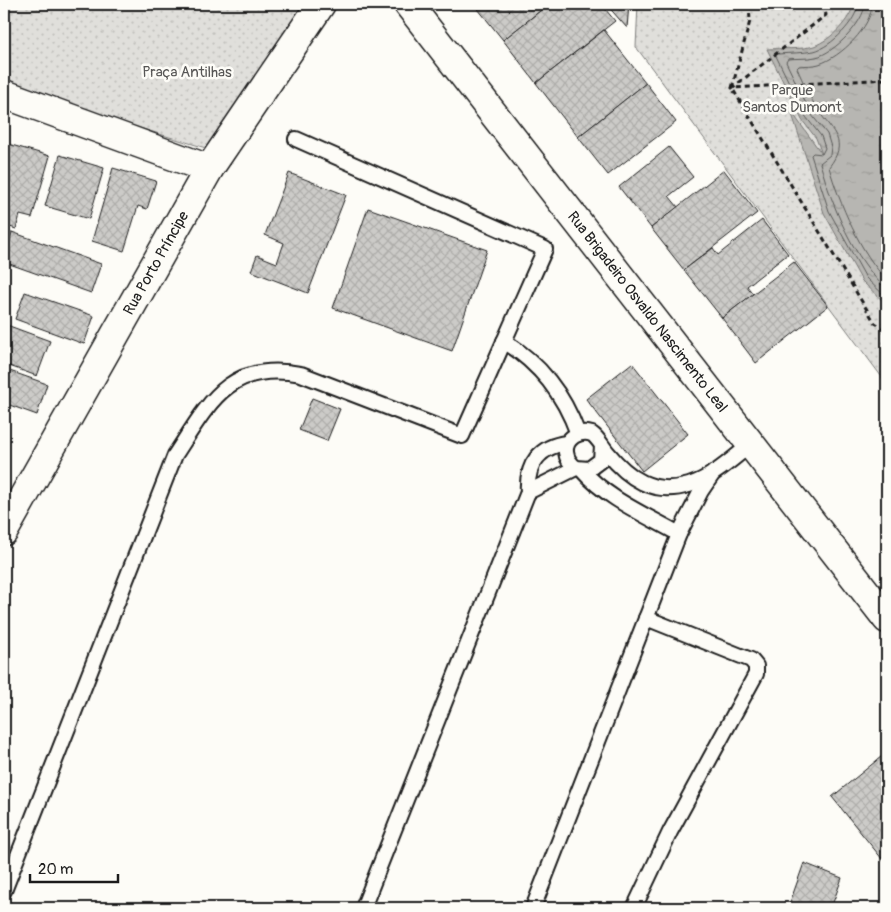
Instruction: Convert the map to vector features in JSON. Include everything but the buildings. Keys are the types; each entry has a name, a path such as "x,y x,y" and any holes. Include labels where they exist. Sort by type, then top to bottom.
{"street":[{"name":"Rua Porto Príncipe","path":"4,531 13,499 210,169 321,4"},
{"name":"Rua Brigadeiro Osvaldo Nascimento Leal","path":"408,4 887,619"},
{"path":"4,94 210,169"}],"lane":[{"path":"4,891 175,455 210,402 222,389 245,377 271,371 286,371 301,374 462,436 546,249 296,139"},
{"path":"504,341 538,366 551,381 571,415 573,438 566,457 609,495 679,534"},
{"path":"363,908 528,492 530,467 536,457 545,449 556,444 573,438 592,435 622,471 633,479 659,488 687,486 714,472 750,445"},
{"path":"528,492 579,469 596,466 601,460 602,446"},
{"path":"533,908 679,534 701,491 714,472"},
{"path":"634,908 670,832 756,674 756,666 751,660 646,618"}],"path":[{"path":"749,4 750,20 732,88 875,323 887,330"},
{"path":"732,88 826,15 824,4"},
{"path":"732,88 887,79"}],"green space":[{"name":"Praça Antilhas","path":"4,4 301,4 304,6 219,152 4,87"},
{"name":"Parque Santos Dumont","path":"638,4 887,4 887,384 636,47"}],"water":[{"path":"854,4 887,4 887,305 862,281 824,213 791,111 822,154 816,138 802,120 767,49 803,48 821,43 839,29 848,17"}]}
